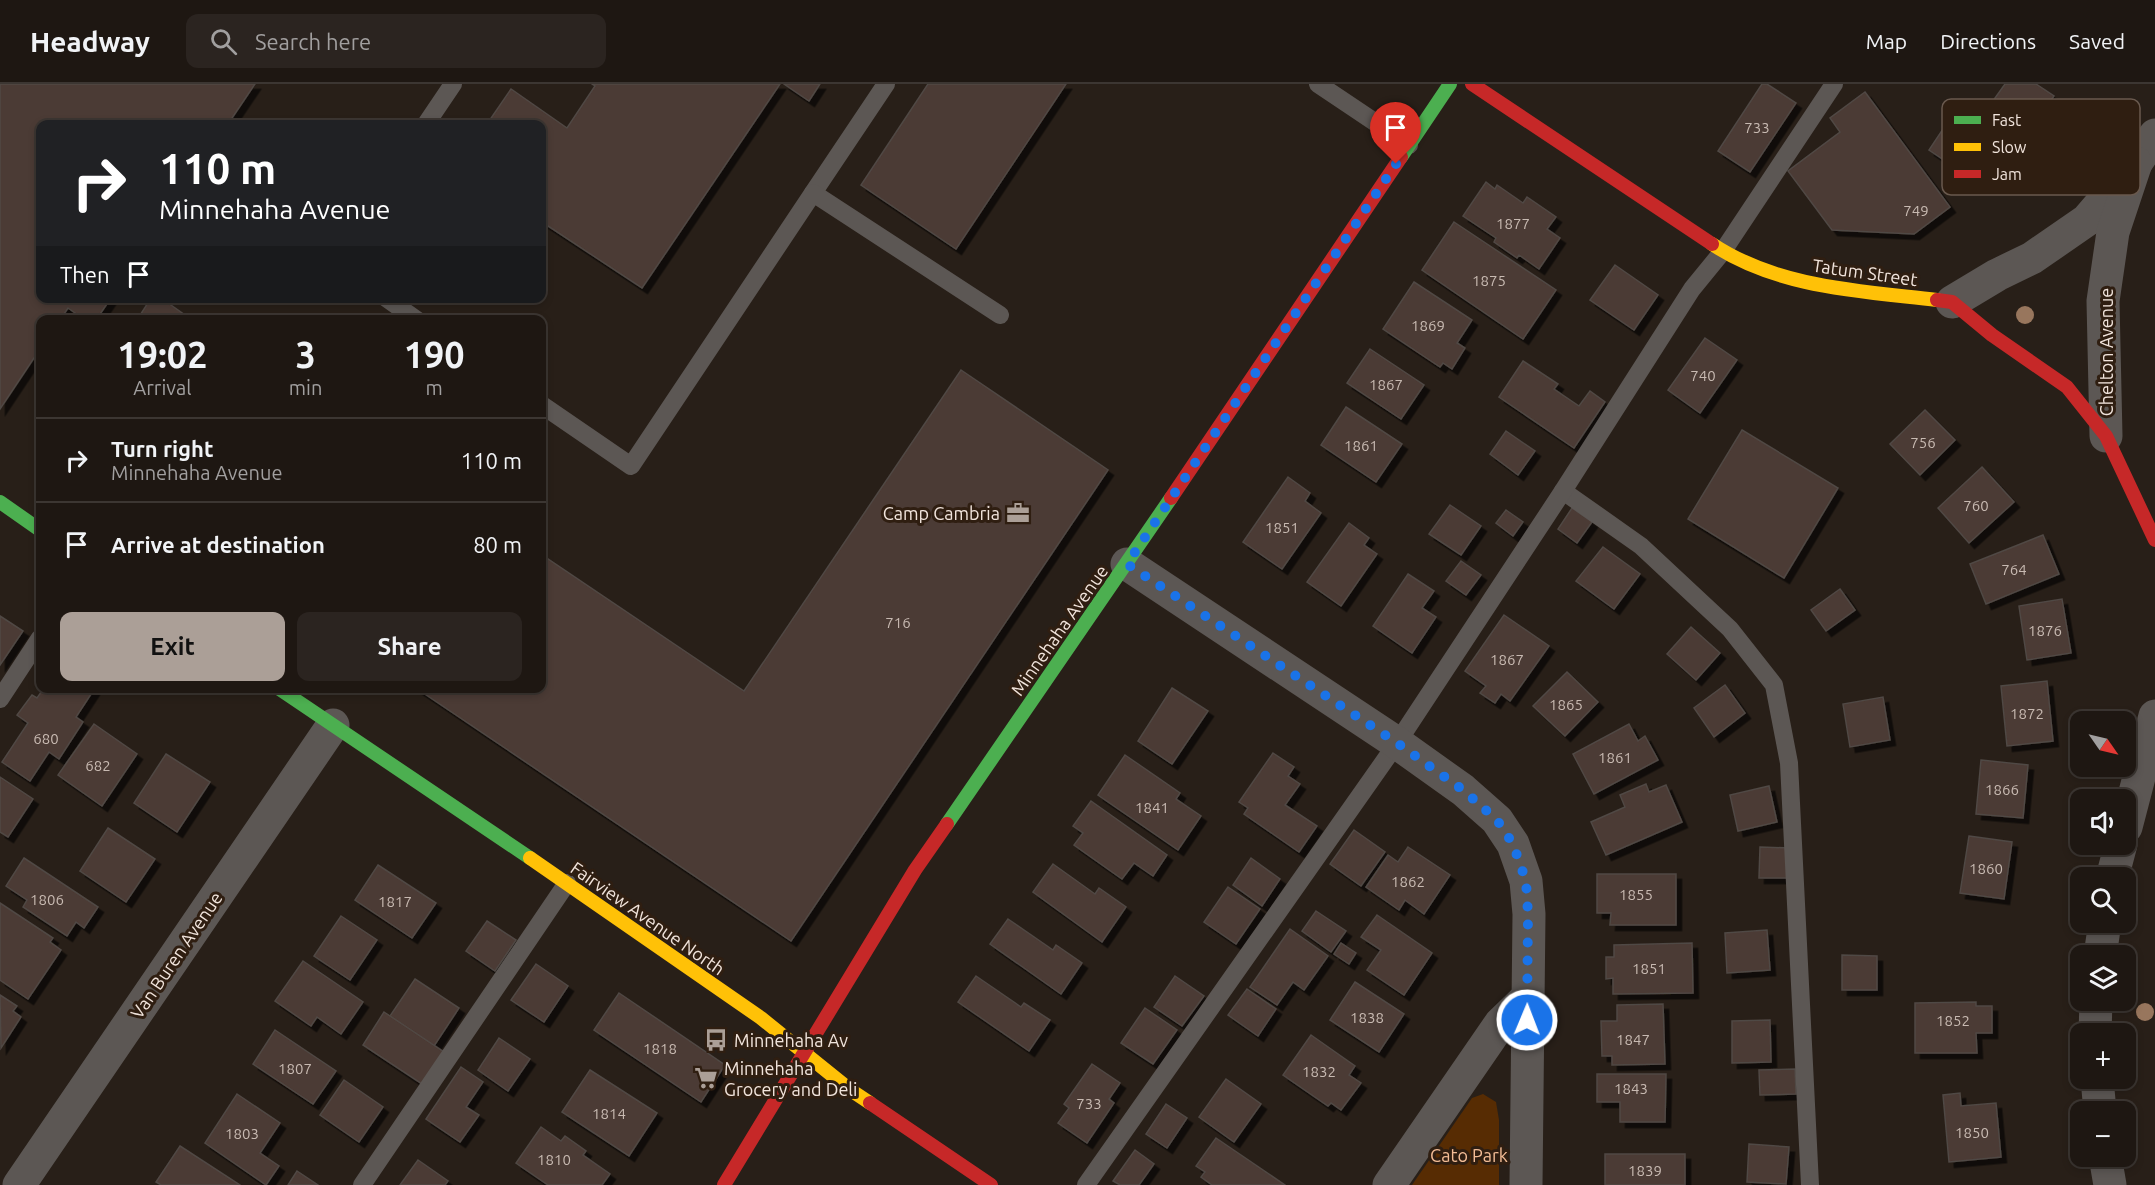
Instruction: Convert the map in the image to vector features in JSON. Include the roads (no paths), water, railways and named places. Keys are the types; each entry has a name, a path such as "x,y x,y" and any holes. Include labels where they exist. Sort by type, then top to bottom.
{"street":[{"name":"Minnehaha Avenue","path":"724,1185 915,870 1127,564 1450,84"},
{"name":"Tatum Street","path":"1473,84 1723,251 1764,270 1825,287 1952,302"},
{"name":"Chelton Avenue","path":"2140,158 2155,135"},
{"name":"Chelton Avenue","path":"1952,302 1997,275 2032,258 2087,220 2109,195"},
{"name":"Chelton Avenue","path":"2106,436 2103,300 2113,232 2126,195"},
{"path":"1952,302 1992,335 2067,387 2106,436 2155,540"},
{"path":"0,502 36,527"},
{"path":"1127,564 1397,743 1497,820 1513,844 1526,881 1528,903 1526,1185"},
{"name":"Fairview Avenue North","path":"285,693 567,883 761,1018 849,1089 991,1185"},
{"path":"2136,789 2155,716"},
{"name":"Van Buren Avenue","path":"19,1185 333,725"},
{"path":"1389,1185 1500,1024 1528,997"},
{"path":"2107,1167 2110,1185"}],"lane":[{"path":"429,120 453,84"},
{"path":"546,408 630,466 886,84"},
{"path":"1318,84 1409,144"},
{"path":"1086,1185 1397,743 1563,491 1692,289 1723,251 1834,84"},
{"path":"813,193 1000,315"},
{"path":"393,303 410,315"},
{"path":"1563,491 1641,546 1730,629 1774,685 1789,763 1810,1185"},
{"path":"0,699 36,644"},
{"path":"362,1185 567,883"}],"place":[{"name":"Camp Cambria","path":"1018,513"},
{"name":"Minnehaha Av","path":"716,1040"},
{"name":"Minnehaha Grocery and Deli","path":"706,1078"}],"park label":[{"name":"Cato Park","path":"1469,1155"}]}
